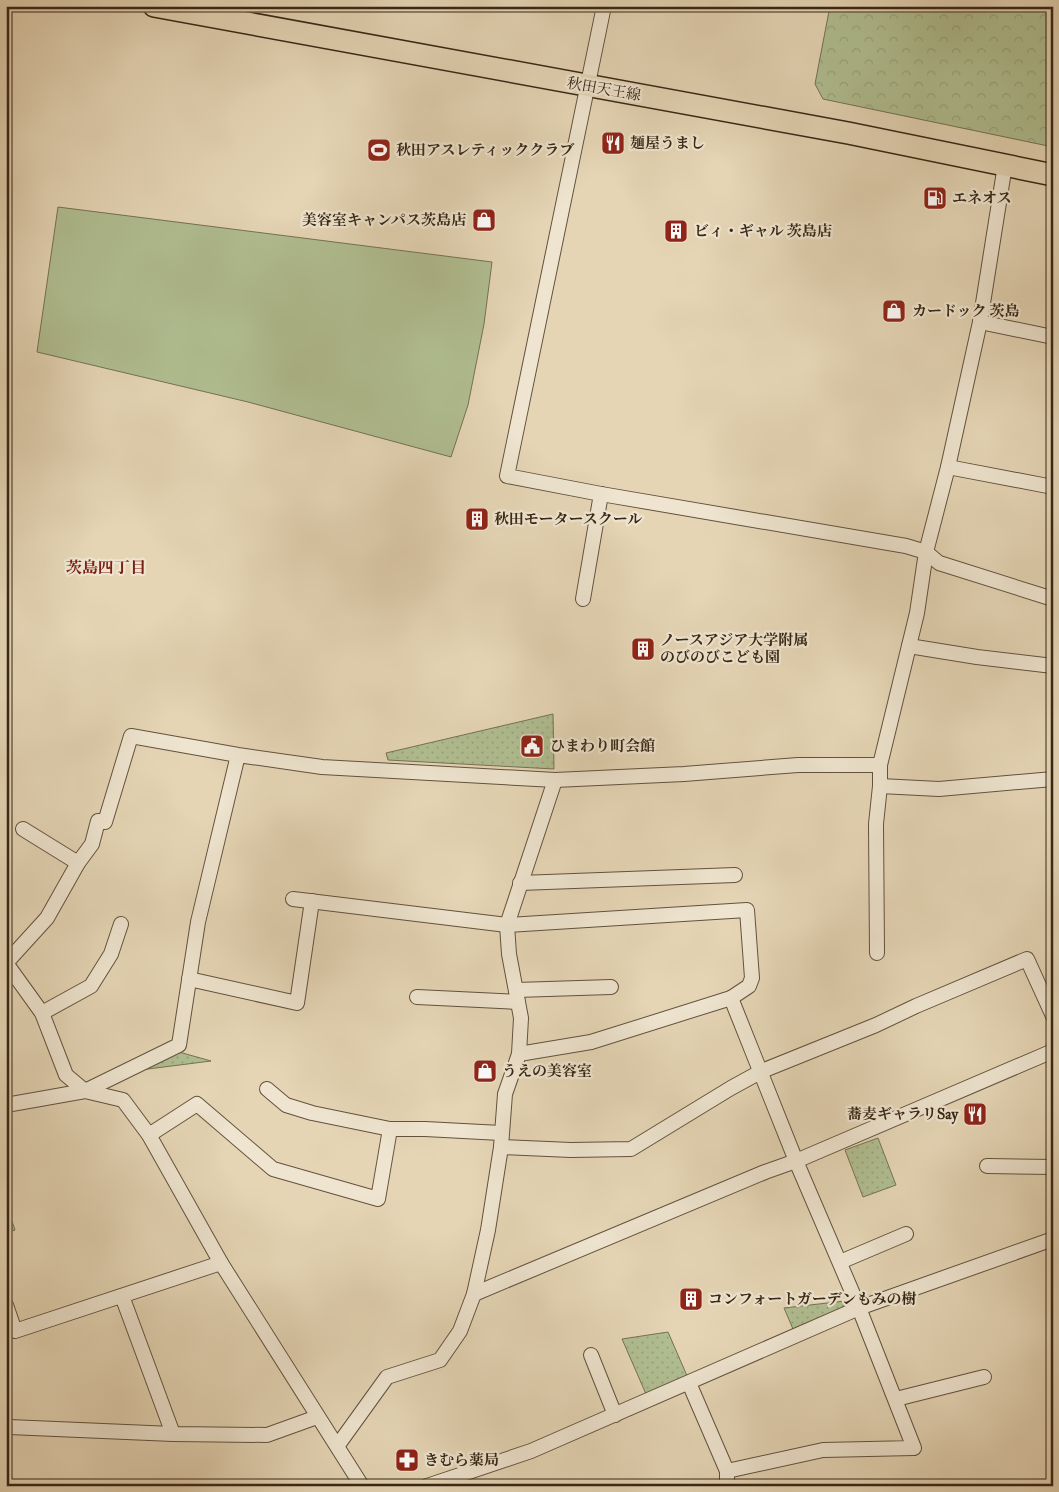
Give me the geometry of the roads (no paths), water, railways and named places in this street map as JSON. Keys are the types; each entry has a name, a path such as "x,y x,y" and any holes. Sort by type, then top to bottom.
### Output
{"main road":[{"name":"秋田天王線","path":"154,6 848,133 1053,175"}],"street":[{"path":"604,6 507,476 906,546 926,552 939,563 1053,599"},
{"path":"876,952 876,824 880,765 917,613 926,552 948,467 980,322 1005,165"},
{"path":"980,322 1053,337"},
{"path":"948,467 1053,487"},
{"path":"583,599 601,494"},
{"path":"909,646 977,657 1053,666"},
{"path":"362,1486 338,1445 318,1417 221,1263 149,1135 123,1100 85,1092 66,1075 42,1013 6,964 47,918 78,862 92,844 98,821 105,822 131,736 238,755 322,767 555,780 684,774 798,765 880,765"},
{"path":"6,1105 85,1092 179,1045 198,922 238,755"},
{"path":"880,786 939,789 1053,779"},
{"path":"338,1445 387,1377 440,1360 460,1331 474,1294 488,1230 501,1140 504,1094 519,1054 521,1018 509,954 507,925 555,780"},
{"path":"23,829 78,862"},
{"path":"520,883 735,875"},
{"path":"294,899 507,925 747,910 752,978 748,986 731,998 592,1042 519,1054"},
{"path":"189,979 297,1003 312,901"},
{"path":"42,1013 91,986 111,954 121,924"},
{"path":"268,1089 286,1105 312,1113 390,1129 425,1128 571,1150 631,1149 731,1088 762,1072 1027,959 1053,1016"},
{"path":"417,997 517,996 611,987"},
{"path":"727,1471 823,1450 914,1448 859,1308 796,1161 731,998"},
{"path":"474,1294 796,1161 1053,1051"},
{"path":"149,1135 197,1104 273,1169 378,1199 390,1129"},
{"path":"987,1166 1053,1166"},
{"path":"840,1262 906,1234"},
{"path":"427,1486 531,1450 859,1308 1053,1239"},
{"path":"6,1305 15,1331 221,1263"},
{"path":"122,1296 174,1434"},
{"path":"591,1355 615,1415"},
{"path":"896,1399 984,1377"},
{"path":"689,1383 727,1471 727,1486"},
{"path":"10,1427 174,1434 267,1435 318,1417"}],"place":[{"name":"麺屋うまし","path":"613,143"},
{"name":"秋田アスレティッククラブ","path":"379,150"},
{"name":"エネオス","path":"935,198"},
{"name":"美容室キャンパス茨島店","path":"484,220"},
{"name":"ビィ・ギャル 茨島店","path":"676,231"},
{"name":"カードック 茨島","path":"894,311"},
{"name":"秋田モータースクール","path":"477,519"},
{"name":"ノースアジア大学附属 のびのびこども園","path":"643,649"},
{"name":"ひまわり町会館","path":"532,746"},
{"name":"うえの美容室","path":"485,1071"},
{"name":"蕎麦ギャラリSay","path":"975,1114"},
{"name":"コンフォートガーデンもみの樹","path":"691,1299"},
{"name":"きむら薬局","path":"407,1460"}],"district":[{"name":"茨島四丁目","path":"106,567"}]}
